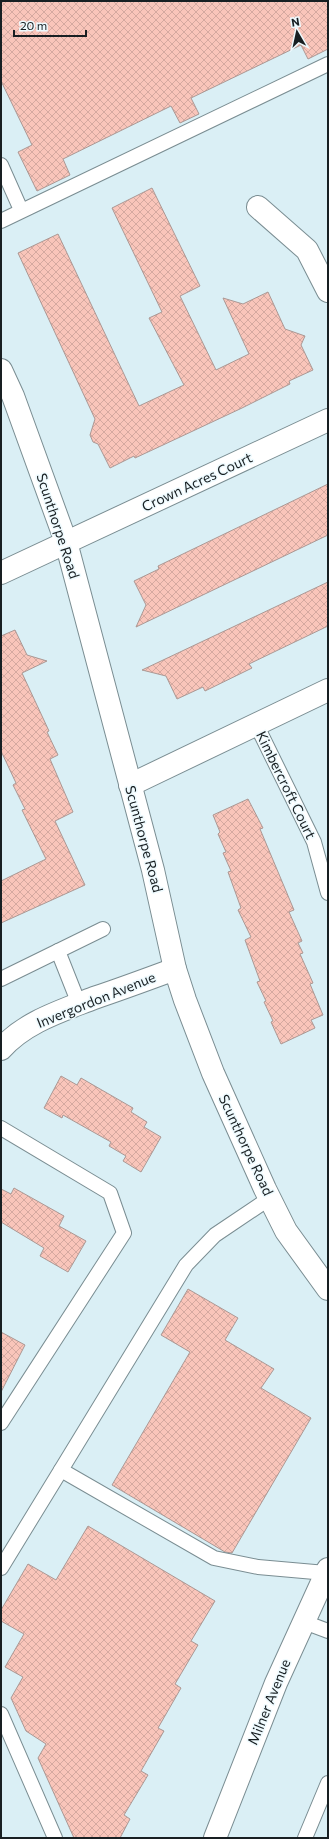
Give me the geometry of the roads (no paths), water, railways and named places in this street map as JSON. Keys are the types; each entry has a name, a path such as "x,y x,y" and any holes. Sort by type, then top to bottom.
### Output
{"street":[{"path":"258,207 307,250 328,290"},
{"name":"Scunthorpe Road","path":"1,370 13,396 66,542 161,901 174,969 213,1072 270,1198 286,1230 328,1289"},
{"name":"Crown Acres Court","path":"1,573 328,420"},
{"name":"Kimbercroft Court","path":"130,784 328,690"},
{"name":"Invergordon Avenue","path":"1,1049 10,1039 38,1021 79,1004 174,969"},
{"name":"Milner Avenue","path":"215,1838 276,1683 327,1571"}],"lane":[{"path":"1,221 21,210 328,64"},
{"path":"1,165 21,210"},
{"name":"Kimbercroft Court","path":"256,724 314,842 328,893"},
{"path":"1,979 103,929"},
{"path":"58,951 79,1004"},
{"path":"1,1128 110,1193 124,1233 1,1422"},
{"path":"1,1568 186,1265 215,1235 270,1198"},
{"path":"61,1470 214,1558 258,1567 327,1571"},
{"path":"304,1622 328,1631"},
{"path":"1,1714 55,1838"},
{"path":"306,1838 328,1783"}]}
